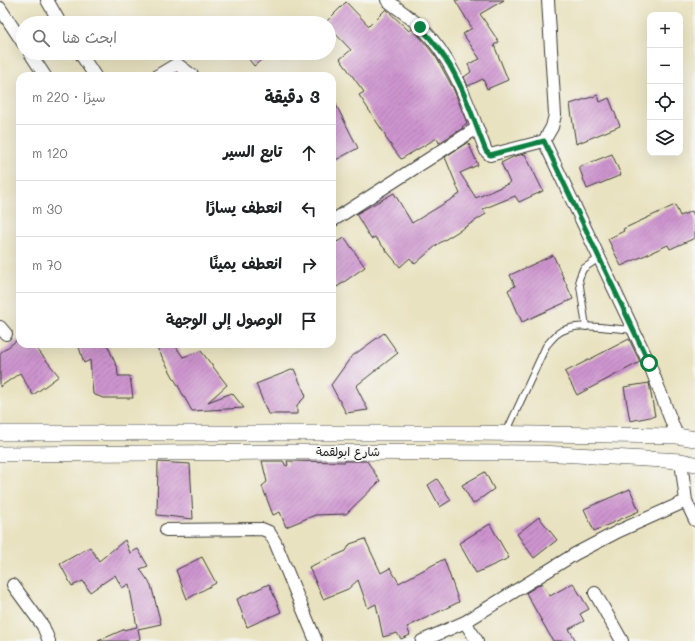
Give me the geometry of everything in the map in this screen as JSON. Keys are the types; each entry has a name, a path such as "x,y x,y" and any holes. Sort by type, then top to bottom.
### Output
{"street":[{"path":"47,0 56,16"},
{"path":"387,0 420,27 431,39 446,60 456,77 486,151 490,155 544,141 552,127 555,115 548,0"},
{"path":"0,8 16,32"},
{"path":"35,60 42,72"},
{"path":"85,60 92,72"},
{"path":"164,72 177,64 188,72"},
{"path":"336,218 477,128"},
{"path":"544,141 598,258 649,363 678,436"},
{"name":"شارع ابولقمة","path":"0,433 506,433 678,436 695,439"},
{"name":"شارع ابولقمة","path":"0,454 298,452 533,453 688,462"},
{"path":"688,462 686,500 695,520"},
{"path":"422,641 465,622 575,554 619,531 686,500"},
{"path":"166,530 262,529 269,532 275,542 316,641"},
{"path":"13,585 42,626 49,641"},
{"path":"595,593 622,641"},
{"path":"465,622 478,641"}],"lane":[{"path":"586,327 579,279 583,269 598,258"},
{"path":"506,433 546,346 554,335 567,329 586,327 633,330"}],"building":[{"path":"455,0 504,0 480,14 499,42 494,45 508,80 487,89 483,79 468,86 464,77 471,72 468,64 480,59 463,34 472,28"},
{"path":"346,2 369,26 386,9 409,31 412,29 416,32 436,57 453,88 467,123 462,127 463,128 439,143 437,138 401,159 385,137 386,136 359,95 364,92 340,59 351,50 336,34 336,16 332,16"},
{"path":"249,60 261,60 254,66"},
{"path":"598,95 600,102 609,98 620,126 576,144 570,104"},
{"path":"336,105 358,148 336,160"},
{"path":"468,142 478,165 460,173 476,198 510,183 501,163 515,156 525,154 543,191 519,202 515,196 483,209 486,214 438,244 415,264 410,258 400,267 375,237 371,239 356,214 394,193 412,223 460,194 445,157"},
{"path":"612,154 621,175 587,189 579,167"},
{"path":"675,205 680,216 692,211 695,219 695,238 670,249 668,245 621,266 608,239 624,231 623,229"},
{"path":"345,238 365,267 337,287 336,285 336,242"},
{"path":"553,255 573,299 522,322 508,290 515,286 510,275"},
{"path":"384,333 398,353 356,386 368,410 346,413 331,385 351,357"},
{"path":"629,339 640,362 577,395 565,372"},
{"path":"16,341 16,348 36,348 59,376 33,395 20,373 0,387 0,353"},
{"path":"79,348 109,348 117,365 118,376 130,376 133,398 103,398 93,394 90,360 84,363"},
{"path":"157,348 177,348 183,357 201,351 227,385 208,402 232,393 244,408 192,411"},
{"path":"294,369 306,396 297,405 297,414 268,414 256,384"},
{"path":"649,383 655,416 630,421 624,387"},
{"path":"262,461 283,461 286,466 288,465 287,461 367,461 380,481 346,514 315,515 286,527 280,512 273,515 262,486 267,482"},
{"path":"158,462 190,464 193,519 157,515"},
{"path":"485,472 494,489 473,504 462,485"},
{"path":"437,479 451,500 440,507 428,485"},
{"path":"630,489 639,511 594,531 584,509"},
{"path":"539,517 557,540 534,558 517,534"},
{"path":"490,524 509,558 476,573 459,543"},
{"path":"365,539 381,573 390,568 399,583 444,559 459,602 407,627 410,635 401,639 397,633 383,637 376,604 368,608 358,580 348,589 323,599 309,567 346,551 350,544"},
{"path":"125,540 130,553 138,549 148,566 140,569 151,585 161,624 138,629 140,639 133,641 98,641 123,630 137,627 129,584 122,588 115,575 90,592 83,581 72,586 60,564 90,547 99,561"},
{"path":"202,557 216,583 187,599 176,570"},
{"path":"542,583 550,596 573,583 589,609 580,614 584,621 569,629 576,641 553,641 526,593"},
{"path":"269,584 281,612 247,627 237,599"}],"route":[{"path":"420,27 431,39 456,77 486,151 490,155 495,155 544,141 598,258 649,363"}]}
